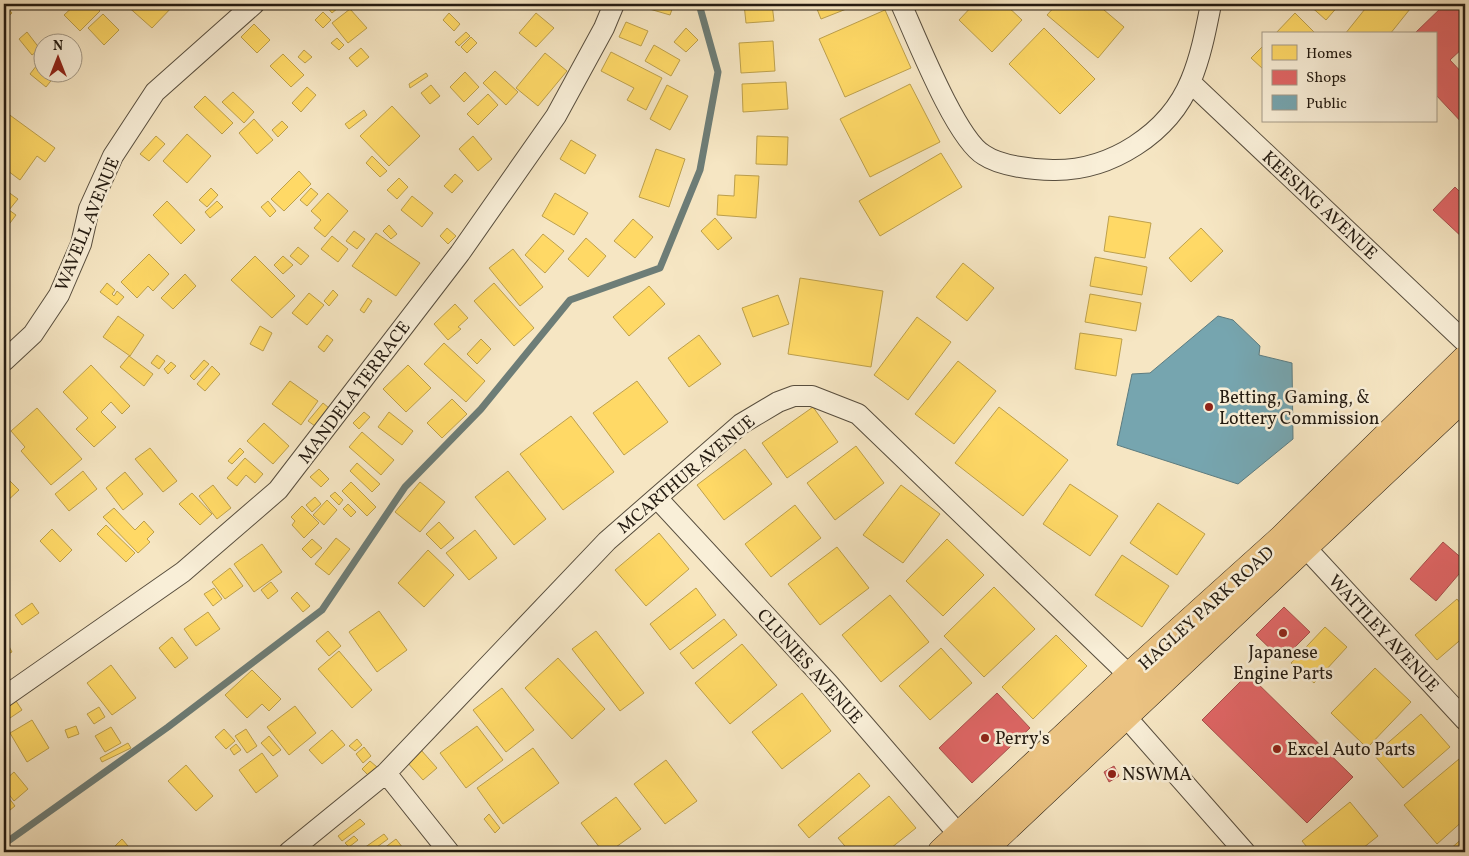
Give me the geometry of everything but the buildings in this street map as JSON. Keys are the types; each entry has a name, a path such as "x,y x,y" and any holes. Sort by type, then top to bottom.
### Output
{"main road":[{"name":"HAGLEY PARK ROAD","path":"961,847 1130,676 1281,540 1465,360"},
{"name":"HAGLEY PARK ROAD","path":"961,847 1126,717 1465,395"}],"street":[{"name":"WAVELL AVENUE","path":"4,361 33,334 59,295 81,244 89,209 113,156 155,92 254,4"},
{"name":"MANDELA TERRACE","path":"4,697 184,572 278,490 460,253 556,116 604,28 614,4"},
{"path":"901,4 958,125 983,155 1029,170 1072,170 1112,159 1148,137 1172,112 1190,82 1212,4"},
{"name":"KEESING AVENUE","path":"1190,82 1465,342"},
{"name":"MCARTHUR AVENUE","path":"289,852 386,773 607,541 741,424 778,402 794,396 812,396 858,414 1130,676"},
{"name":"CLUNIES AVENUE","path":"657,498 828,683 961,847"},
{"name":"WATTLEY AVENUE","path":"1304,546 1465,720"},
{"path":"1126,717 1246,852"},
{"path":"386,773 449,852"}],"waterway":[{"path":"4,844 168,727 322,610 405,487 481,409 570,300 660,268 700,170 718,72 699,4"}],"place":[{"name":"Betting, Gaming, & Lottery Commission","path":"1209,407"},
{"name":"Japanese Engine Parts","path":"1283,633"},
{"name":"Perry's","path":"985,738"},
{"name":"Excel Auto Parts","path":"1277,749"},
{"name":"NSWMA","path":"1112,774"}]}
